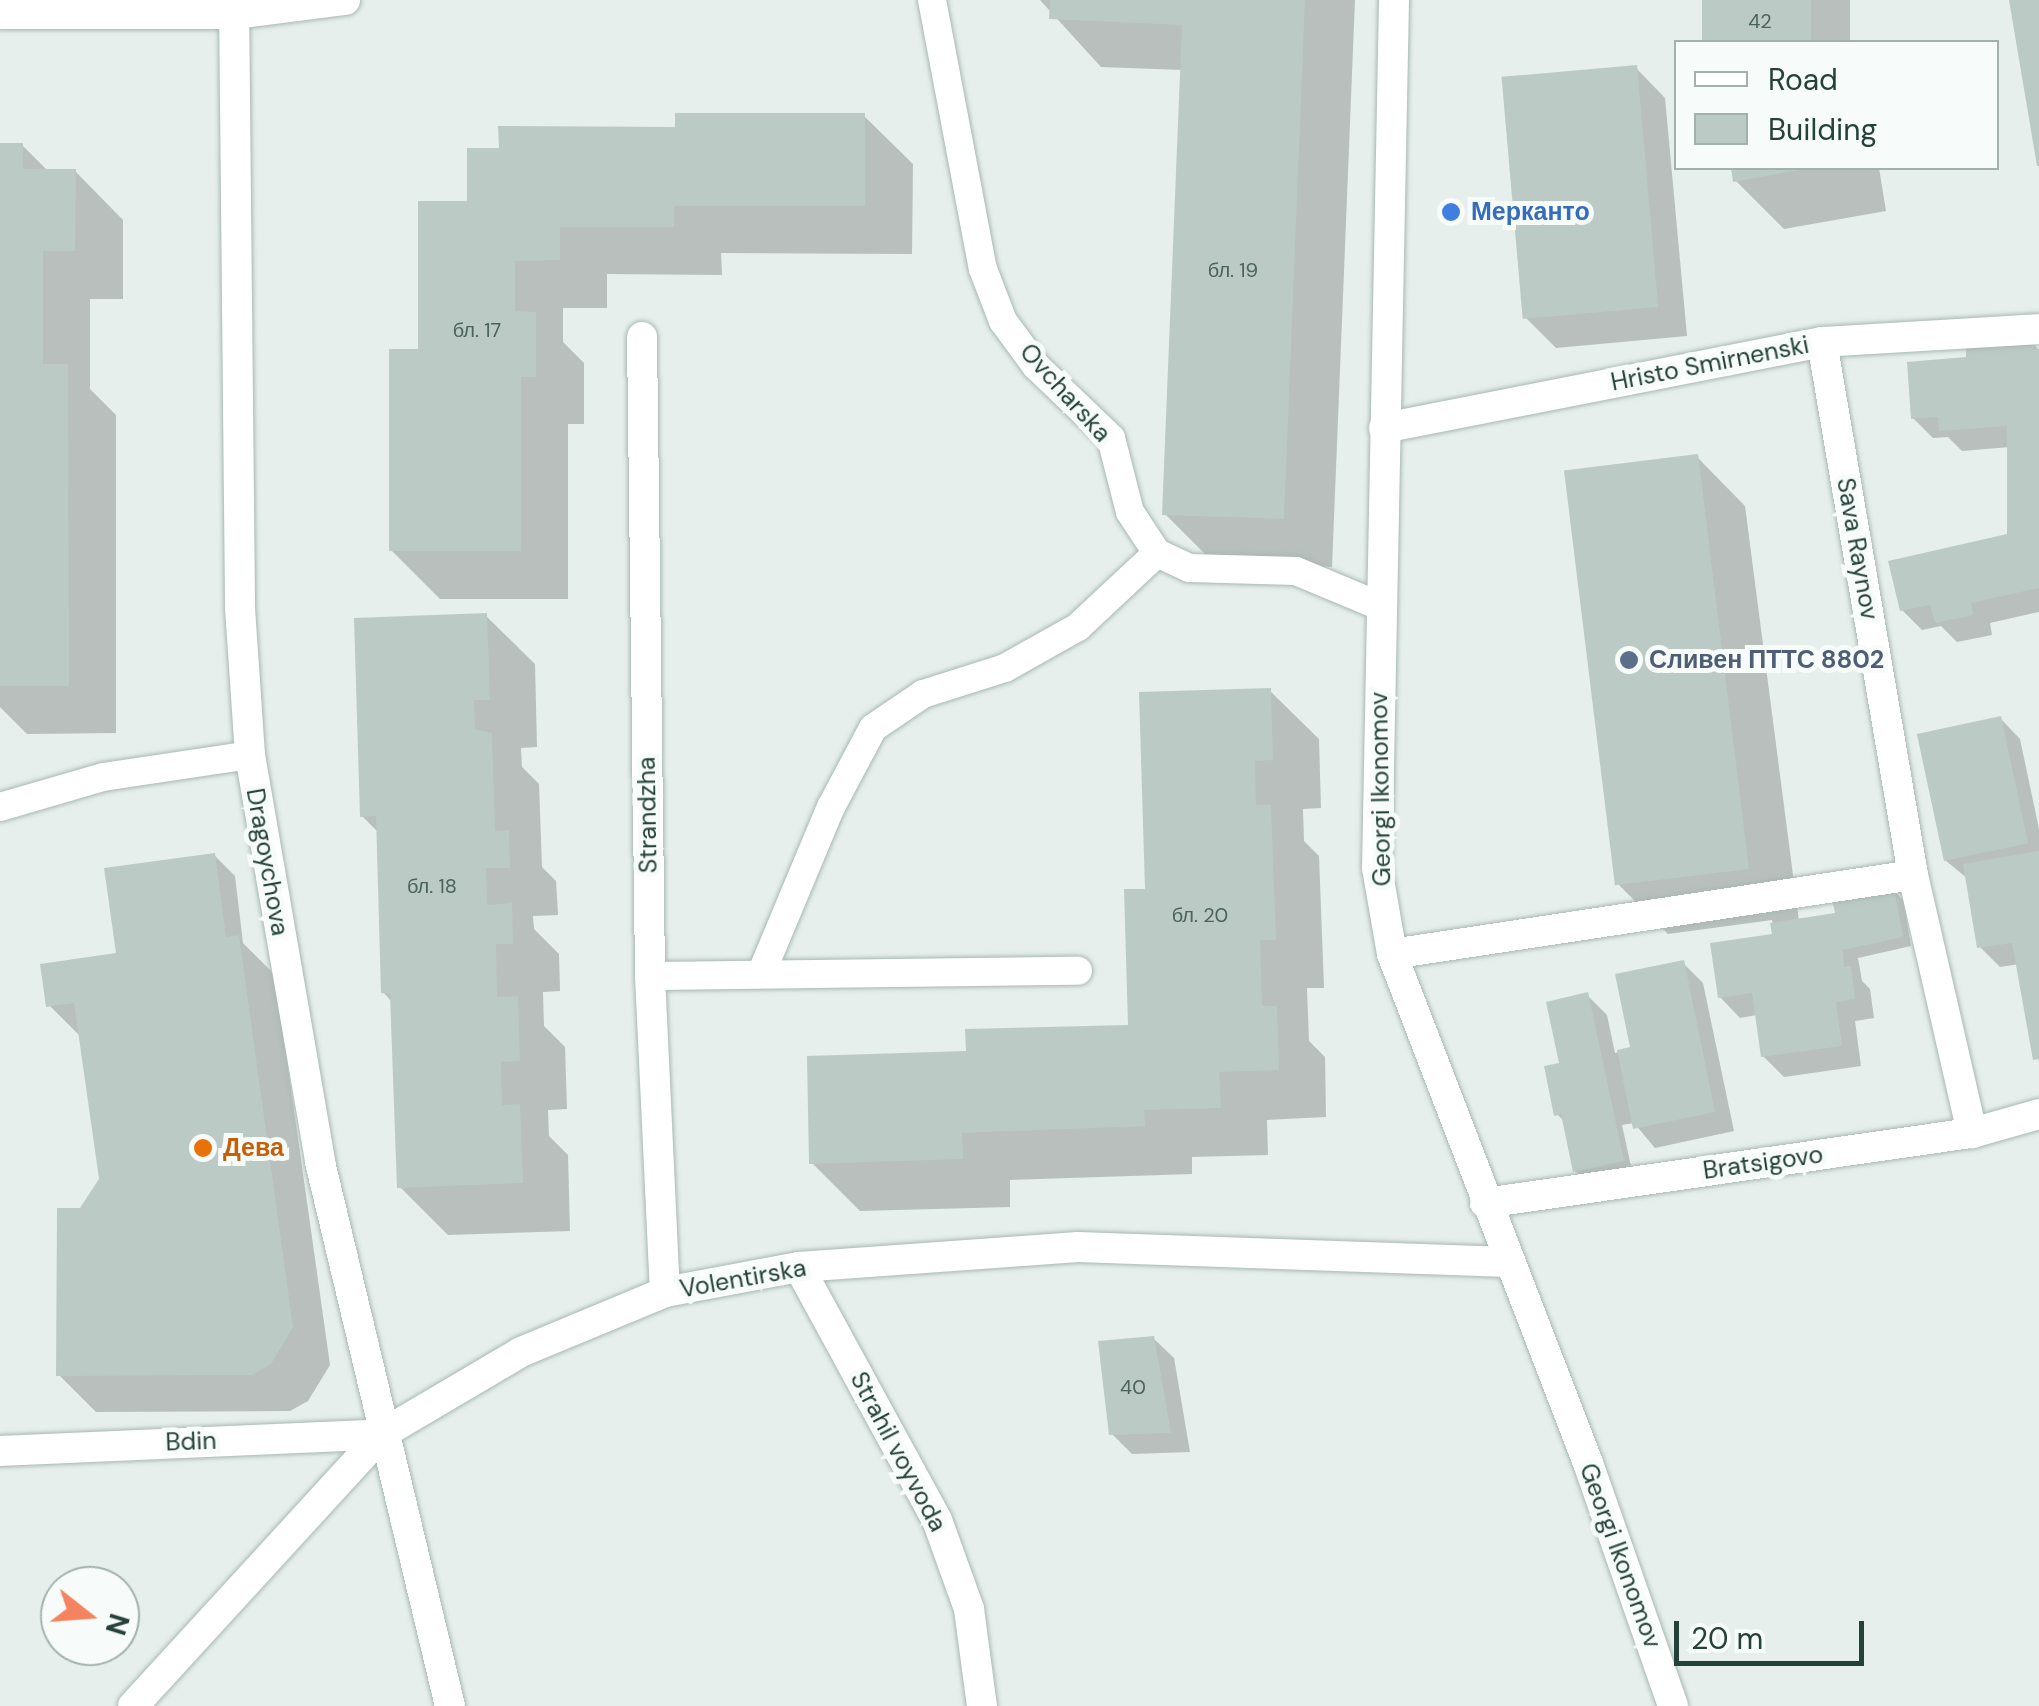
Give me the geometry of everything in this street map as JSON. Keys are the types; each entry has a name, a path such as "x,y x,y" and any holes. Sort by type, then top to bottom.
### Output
{"street":[{"path":"0,14 345,0"},
{"name":"Georgi Ikonomov","path":"1394,0 1377,868 1392,954 1588,1463 1674,1706"},
{"name":"Dragoychova","path":"234,7 240,608 250,755 320,1162 450,1706"},
{"name":"Hristo Smirnenski","path":"1384,428 1822,342 2039,329"},
{"name":"Strandzha","path":"642,337 650,976 665,1292"},
{"name":"Sava Raynov","path":"1822,342 1913,875 1972,1134"},
{"path":"1392,954 1913,875"},
{"name":"Bratsigovo","path":"1486,1203 1972,1134 2039,1114"},
{"name":"Volentirska","path":"132,1706 382,1434 521,1352 665,1292 799,1267 1078,1248 1508,1262"},
{"name":"Strahil voyvoda","path":"799,1267 937,1520 968,1609 982,1706"},
{"name":"Bdin","path":"0,1451 382,1434"}],"lane":[{"name":"Ovcharska","path":"932,0 983,269 1002,321 1036,366 1111,438 1130,512 1157,554"},
{"path":"761,974 831,807 873,728 923,694 1006,668 1078,628 1157,554 1189,568 1296,571 1382,606"},
{"path":"0,807 103,778 250,755"},
{"path":"650,976 1078,971"}],"building":[{"path":"1050,0 1305,0 1284,519 1162,515 1182,25 1049,19"},
{"path":"1702,0 1811,0 1811,40 1702,40"},
{"path":"2009,0 2039,0 2039,166 2037,166"},
{"path":"1637,65 1658,307 1523,319 1502,77"},
{"path":"675,113 865,113 865,206 674,206 674,227 560,227 560,260 515,261 515,311 536,312 536,377 521,377 521,551 389,551 389,349 418,349 418,201 467,201 467,148 499,148 498,126 675,127"},
{"path":"0,143 23,143 23,169 76,169 75,251 43,251 43,364 68,364 69,686 0,686"},
{"path":"1731,170 1799,170 1733,182"},
{"path":"2033,341 2034,350 2039,349 2039,588 1971,603 1973,615 1935,623 1930,605 1900,611 1888,561 2007,534 2007,426 1939,431 1938,417 1911,419 1907,362 1966,357 1966,346"},
{"path":"1698,454 1749,869 1615,885 1564,470"},
{"path":"487,613 490,700 474,700 475,729 492,733 495,831 509,830 510,868 486,868 487,905 512,903 513,944 496,944 497,997 518,996 520,1061 501,1062 502,1105 520,1104 523,1183 397,1188 390,994 381,993 376,816 360,817 354,618"},
{"path":"1271,688 1273,760 1255,761 1256,805 1271,805 1276,940 1260,940 1262,1006 1277,1006 1279,1070 1219,1072 1221,1108 1144,1110 1145,1126 962,1133 963,1159 809,1164 807,1056 966,1051 965,1029 1128,1025 1124,889 1145,889 1139,692"},
{"path":"2001,716 2028,843 1944,861 1917,734"},
{"path":"2039,851 2039,1059 2033,1060 2012,943 1977,948 1963,864"},
{"path":"215,853 226,937 239,935 293,1327 271,1364 252,1375 56,1376 57,1208 80,1208 99,1179 74,1003 46,1007 40,964 116,953 104,868"},
{"path":"1894,888 1903,937 1843,950 1844,967 1851,966 1855,999 1836,1002 1842,1046 1761,1057 1752,993 1718,998 1710,943 1772,934 1770,923 1835,913 1832,900"},
{"path":"1684,960 1715,1112 1633,1129 1617,1050 1630,1047 1615,974"},
{"path":"1588,992 1624,1161 1573,1172 1561,1114 1554,1116 1544,1066 1559,1063 1546,1002"},
{"path":"1154,1336 1171,1433 1109,1435 1098,1341"}],"place":[{"name":"Мерканто","path":"1451,212"},
{"name":"Сливен ПТТС 8802","path":"1629,660"},
{"name":"Дева","path":"203,1148"}]}
